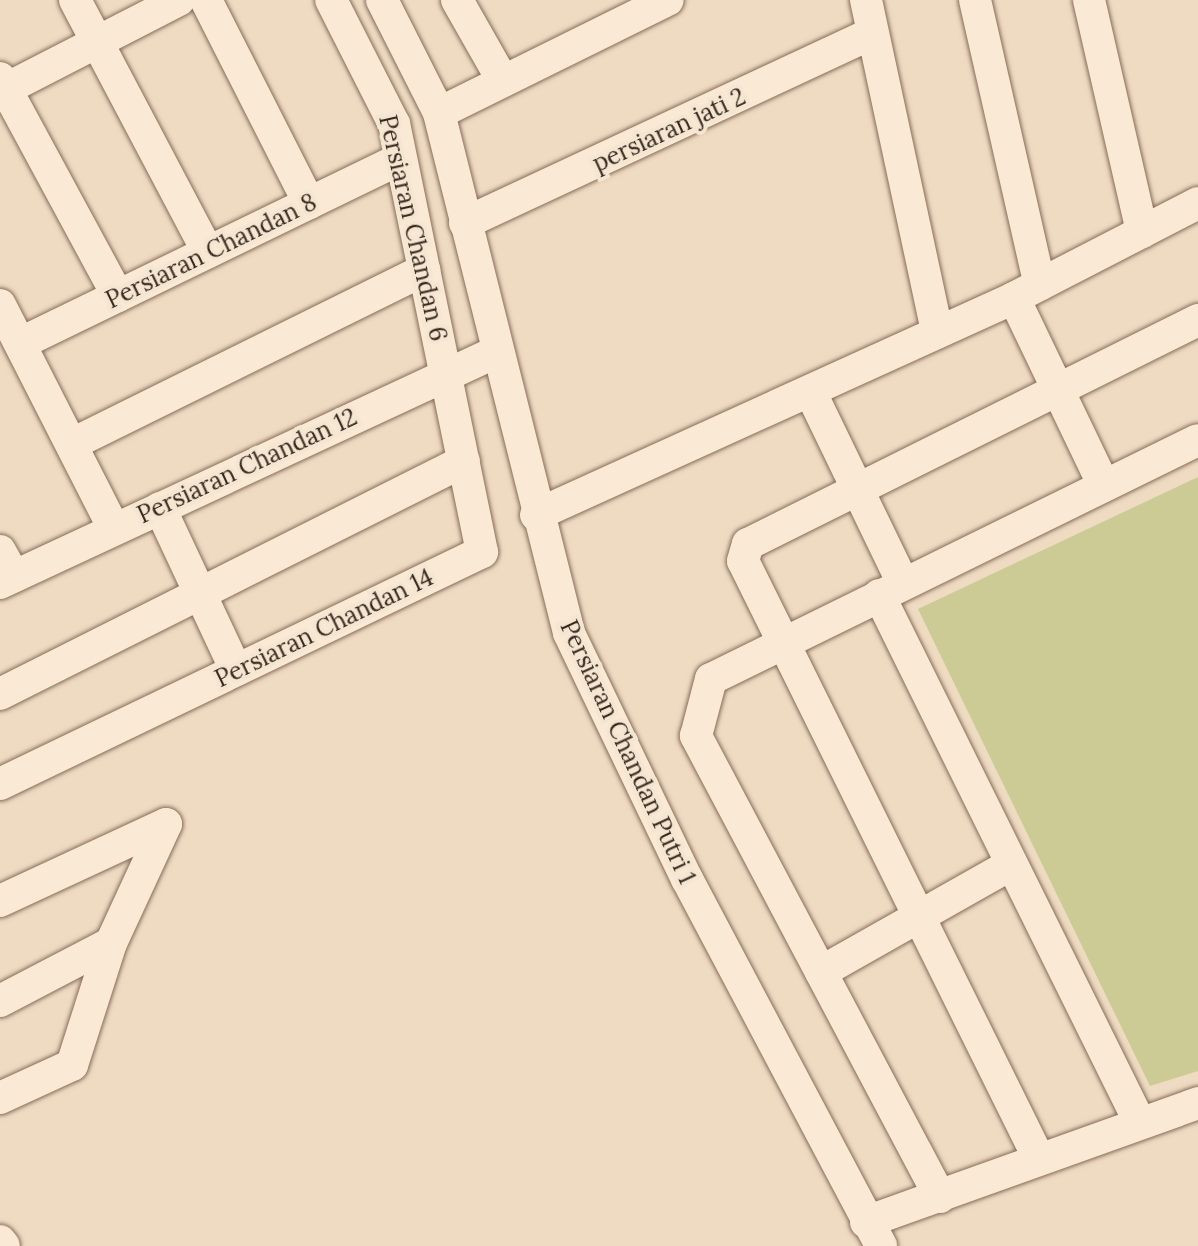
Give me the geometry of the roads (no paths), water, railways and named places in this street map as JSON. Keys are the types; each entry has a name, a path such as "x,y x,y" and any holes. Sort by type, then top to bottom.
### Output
{"street":[{"path":"75,0 208,252"},
{"path":"118,296 2,86 179,0"},
{"path":"206,0 309,203"},
{"name":"Persiaran Chandan 6","path":"331,0 394,124 446,372"},
{"name":"Persiaran Chandan Putri 1","path":"382,0 439,113 536,515 569,633 687,879 874,1234"},
{"path":"457,0 503,81"},
{"path":"439,113 668,0"},
{"path":"866,0 937,332"},
{"path":"975,0 1027,292 1060,388 1104,486"},
{"path":"1089,0 1142,232"},
{"name":"persiaran jati 2","path":"465,223 871,34"},
{"name":"Persiaran Chandan 8","path":"21,343 400,159"},
{"path":"536,515 811,393 1027,292 1198,203"},
{"path":"72,444 424,270"},
{"path":"0,305 114,529"},
{"path":"1039,1159 743,561 748,544 1198,320"},
{"name":"Persiaran Chandan 12","path":"5,570 114,529 446,372 496,352"},
{"name":"Persiaran Chandan 14","path":"0,784 482,552 446,372"},
{"path":"811,393 857,488 891,589 1012,864 1139,1121"},
{"path":"940,1197 696,736 711,679 1198,440"},
{"path":"0,694 198,589 464,461"},
{"path":"160,508 236,670"},
{"path":"0,901 166,824 111,943 72,1065 0,1098"},
{"path":"821,972 1012,864"},
{"path":"0,1001 111,943"},
{"path":"874,1234 940,1197 1139,1121 1198,1103"},
{"path":"0,1241 4,1246"}]}
